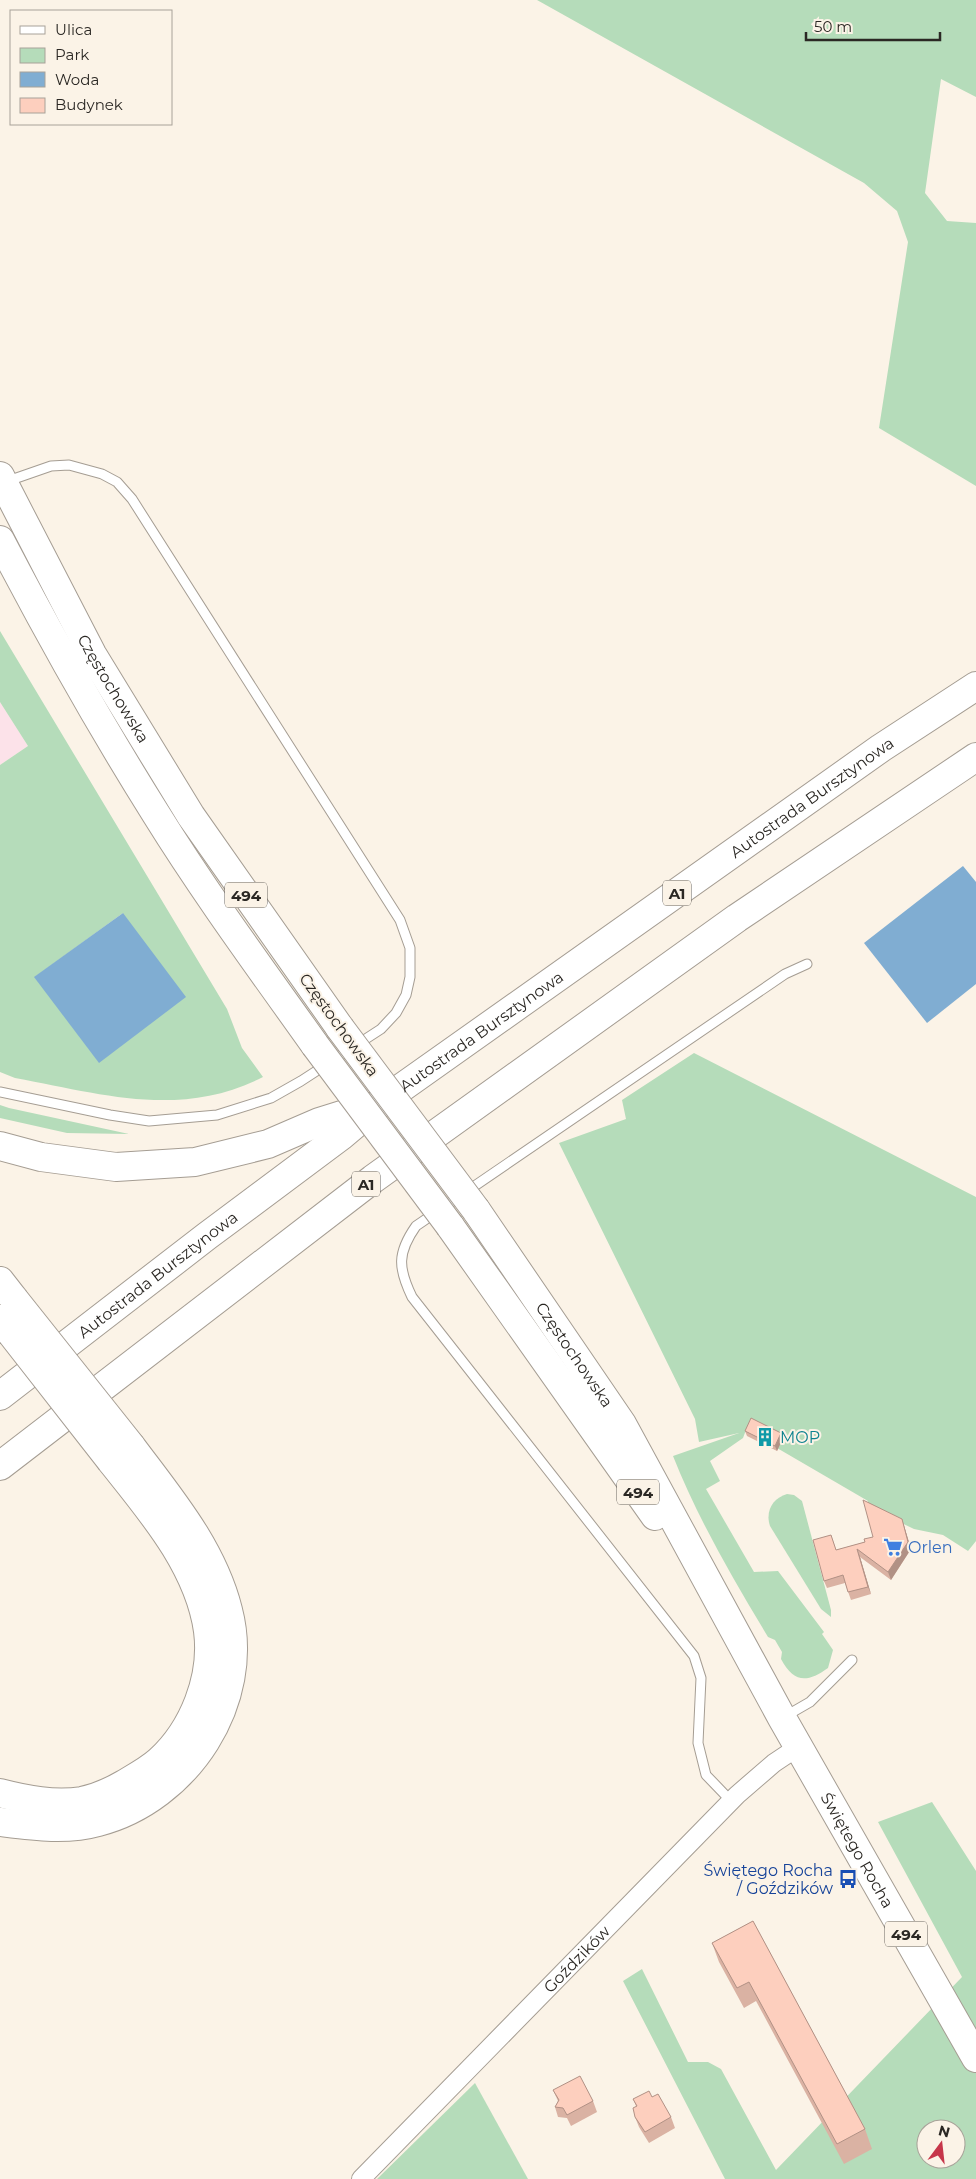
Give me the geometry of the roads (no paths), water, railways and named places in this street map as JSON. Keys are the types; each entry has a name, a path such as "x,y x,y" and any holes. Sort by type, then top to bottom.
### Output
{"main road":[{"name":"Częstochowska","path":"1,481 92,654 191,816 340,1028 476,1210 622,1424 798,1746"},
{"name":"Częstochowska","path":"0,540 86,699 156,815 200,881 315,1045 450,1226 725,1615"},
{"name":"Autostrada Bursztynowa","path":"0,1396 341,1136 380,1103 881,748 976,686"},
{"name":"A1","path":"2,1465 373,1178 737,918 976,757"},
{"path":"0,1146 41,1157 116,1168 195,1162 268,1144 319,1122 380,1103"},
{"path":"0,1822 47,1828 97,1823 146,1802 168,1786 188,1766 208,1740 222,1711 232,1674 234,1638 219,1580 209,1557 193,1530 121,1454 5,1300"},
{"path":"0,1793 51,1803 84,1800 114,1790 159,1761 181,1736 197,1705 205,1681 210,1655 208,1630 202,1606 194,1584 172,1544 141,1499 121,1454"},
{"name":"Świętego Rocha","path":"798,1746 976,2058"}],"street":[{"name":"Goździków","path":"361,2179 732,1801 774,1764 798,1746"}],"lane":[{"path":"0,1092 100,1114 149,1121 217,1115 271,1098 301,1081 381,1029 396,1013 406,995 410,977 410,948 400,920 132,499 117,482 102,474 69,465 51,466 1,481"},
{"path":"732,1801 706,1775 698,1743 700,1678 694,1656 412,1296 403,1274 402,1253 411,1233 424,1220 785,974 807,964"},
{"path":"782,1718 810,1702 852,1660"}],"water":[{"path":"963,866 976,882 976,984 927,1023 864,943"},
{"path":"123,913 186,997 99,1063 34,977"}],"place":[{"name":"MOP","path":"765,1437"},
{"name":"Orlen","path":"893,1547"},
{"name":"Świętego Rocha / Goździków","path":"848,1879"}]}
